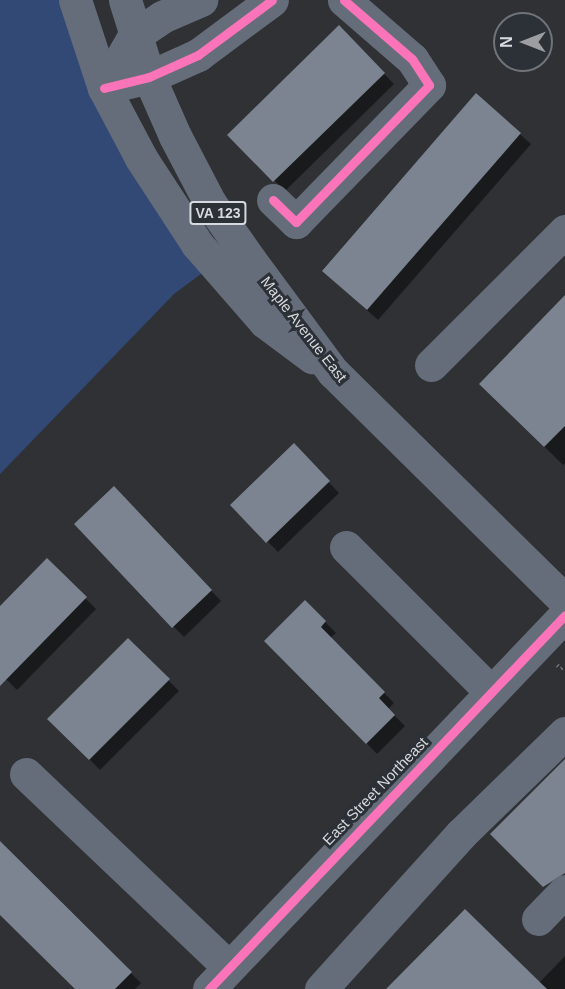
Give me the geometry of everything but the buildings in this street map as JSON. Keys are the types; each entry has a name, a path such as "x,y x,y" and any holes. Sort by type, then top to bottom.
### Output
{"main road":[{"name":"VA 123","path":"75,0 104,88 141,158 197,244 232,289 265,322 333,372"},
{"name":"Maple Avenue East","path":"125,0 134,36 149,77 210,203 333,372 565,601"},
{"path":"104,88 134,36 162,17 201,0"},
{"path":"104,88 149,77 225,38 272,0"},
{"path":"273,200 296,222 429,85 412,59 344,0"},
{"path":"431,365 565,231"},
{"path":"346,547 492,692"},
{"name":"East Street Northeast","path":"219,978 565,615"},
{"path":"321,989 461,834 565,733"},
{"path":"26,774 219,978"},
{"path":"538,919 565,891"}],"shaded area":[{"path":"0,0 79,0 104,88 213,265 174,294 0,474"}],"cycle path":[{"path":"104,88 149,77 198,55 272,0"},
{"path":"273,200 296,222 429,85 412,59 344,0"},
{"path":"209,989 565,615"}]}
